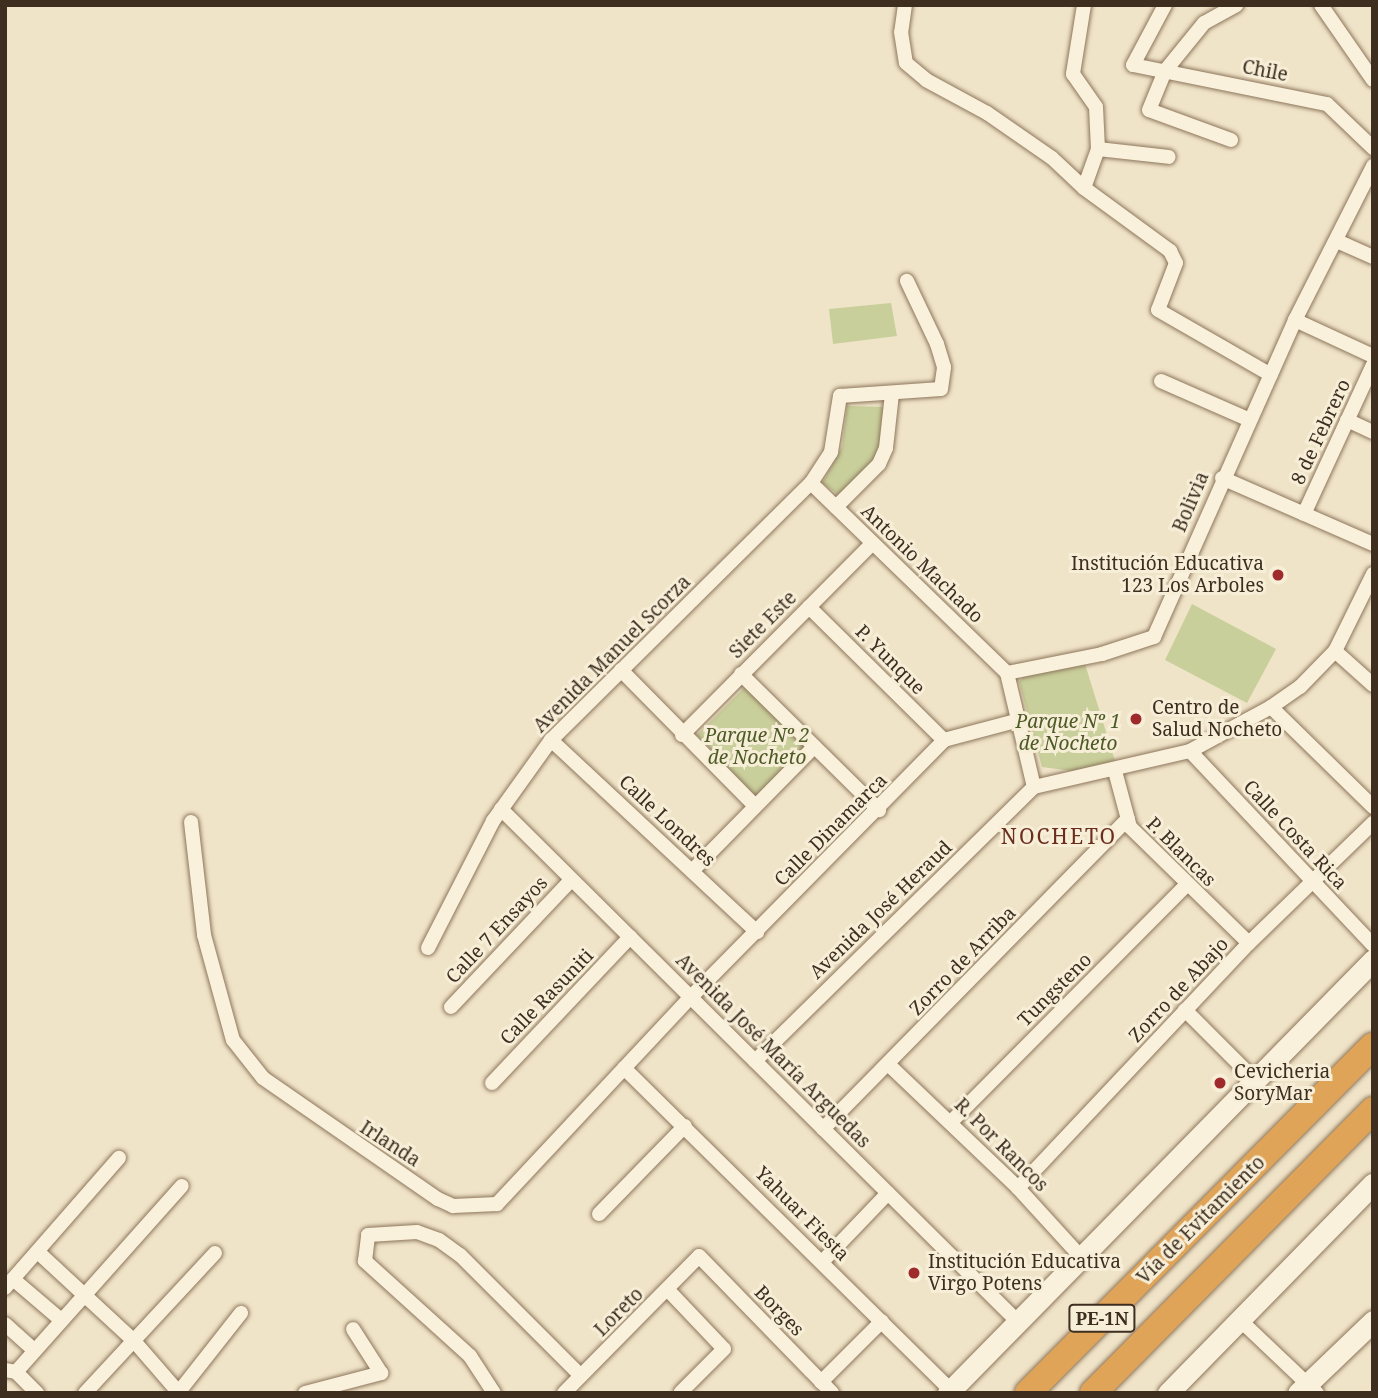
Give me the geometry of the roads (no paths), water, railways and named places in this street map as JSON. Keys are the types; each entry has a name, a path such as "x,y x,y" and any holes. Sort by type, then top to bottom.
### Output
{"highway":[{"name":"Vía de Evitamiento","path":"1028,1393 1373,1046"},
{"name":"PE-1N","path":"1093,1393 1373,1110"}],"street":[{"path":"905,5 901,32 906,63 926,80 987,113 1052,158 1084,188 1175,257 1176,263 1157,304 1161,314 1271,375"},
{"path":"1084,5 1073,74 1096,107 1098,149 1084,188"},
{"name":"Chile","path":"1166,5 1133,65 1326,104 1373,148"},
{"path":"1231,140 1149,112 1165,71 1204,23 1236,5"},
{"path":"1321,5 1373,80"},
{"path":"1098,149 1169,157"},
{"name":"Bolivia","path":"1006,673 1102,654 1154,637 1222,478 1295,320 1373,166"},
{"path":"1337,241 1373,257"},
{"path":"836,507 879,464 886,448 892,394 935,392 945,384 937,344 907,281"},
{"path":"1295,320 1373,356"},
{"name":"8 de Febrero","path":"1304,514 1373,365"},
{"path":"1161,381 1250,420"},
{"name":"Avenida Manuel Scorza","path":"428,948 501,809 551,740 811,483 831,452 840,396 892,394"},
{"path":"1347,420 1373,432"},
{"path":"1222,478 1373,544"},
{"name":"Antonio Machado","path":"811,483 1006,673"},
{"name":"Siete Este","path":"681,735 872,544"},
{"path":"1006,673 1034,787 1115,771 1190,751 1270,707 1300,687 1335,651 1373,574"},
{"name":"P. Yunque","path":"810,607 944,740"},
{"path":"1335,651 1373,685"},
{"path":"621,670 681,735 755,806"},
{"path":"741,674 878,810"},
{"path":"1270,707 1373,807"},
{"path":"944,740 1016,721"},
{"name":"Calle Londres","path":"551,740 757,932"},
{"name":"Calle Dinamarca","path":"691,997 944,740"},
{"path":"692,870 814,747"},
{"name":"Calle Costa Rica","path":"1190,751 1373,945"},
{"name":"P. Blancas","path":"1115,771 1130,827 1186,885 1249,943"},
{"name":"Avenida José Heraud","path":"755,1061 1034,787"},
{"name":"Avenida José María Arguedas","path":"501,809 1017,1321"},
{"name":"Zorro de Arriba","path":"823,1129 889,1065 1128,819"},
{"name":"Irlanda","path":"191,822 204,935 233,1040 263,1078 438,1199 453,1206 497,1204 691,997"},
{"name":"Zorro de Abajo","path":"1018,1188 1249,943 1373,823"},
{"name":"Calle 7 Ensayos","path":"451,1007 571,880"},
{"name":"Tungsteno","path":"951,1122 1186,885"},
{"name":"Calle Rasuniti","path":"492,1083 631,937"},
{"path":"949,1391 1373,960"},
{"path":"1185,1010 1255,1080"},
{"name":"R. Por Rancos","path":"889,1065 1018,1188 1081,1257"},
{"name":"Yahuar Fiesta","path":"624,1068 823,1261 949,1391"},
{"path":"599,1214 685,1126"},
{"path":"61,1320 9,1283 39,1253 119,1158"},
{"path":"1168,1393 1373,1184"},
{"path":"37,1393 11,1371 35,1351 182,1186"},
{"path":"823,1261 888,1193"},
{"path":"494,1393 483,1371 436,1324 365,1261 368,1236 417,1232 439,1240 460,1255 581,1376"},
{"path":"39,1253 134,1341 179,1393 241,1313"},
{"path":"85,1393 215,1253"},
{"name":"Loreto","path":"564,1393 699,1256"},
{"name":"Borges","path":"699,1256 832,1393"},
{"path":"668,1290 724,1349 681,1392"},
{"path":"1240,1320 1307,1390 1373,1321"},
{"path":"821,1382 882,1321"},
{"path":"5,1324 35,1351"},
{"path":"305,1393 381,1373 352,1329"}],"place":[{"name":"Institución Educativa 123 Los Arboles","path":"1278,575"},
{"name":"Centro de Salud Nocheto","path":"1136,719"},
{"name":"Cevicheria SoryMar","path":"1220,1083"},
{"name":"Institución Educativa Virgo Potens","path":"914,1273"}],"district":[{"name":"NOCHETO","path":"1059,836"}],"park label":[{"name":"Parque Nº 1 de Nocheto","path":"1068,733"},
{"name":"Parque Nº 2 de Nocheto","path":"757,747"}]}
